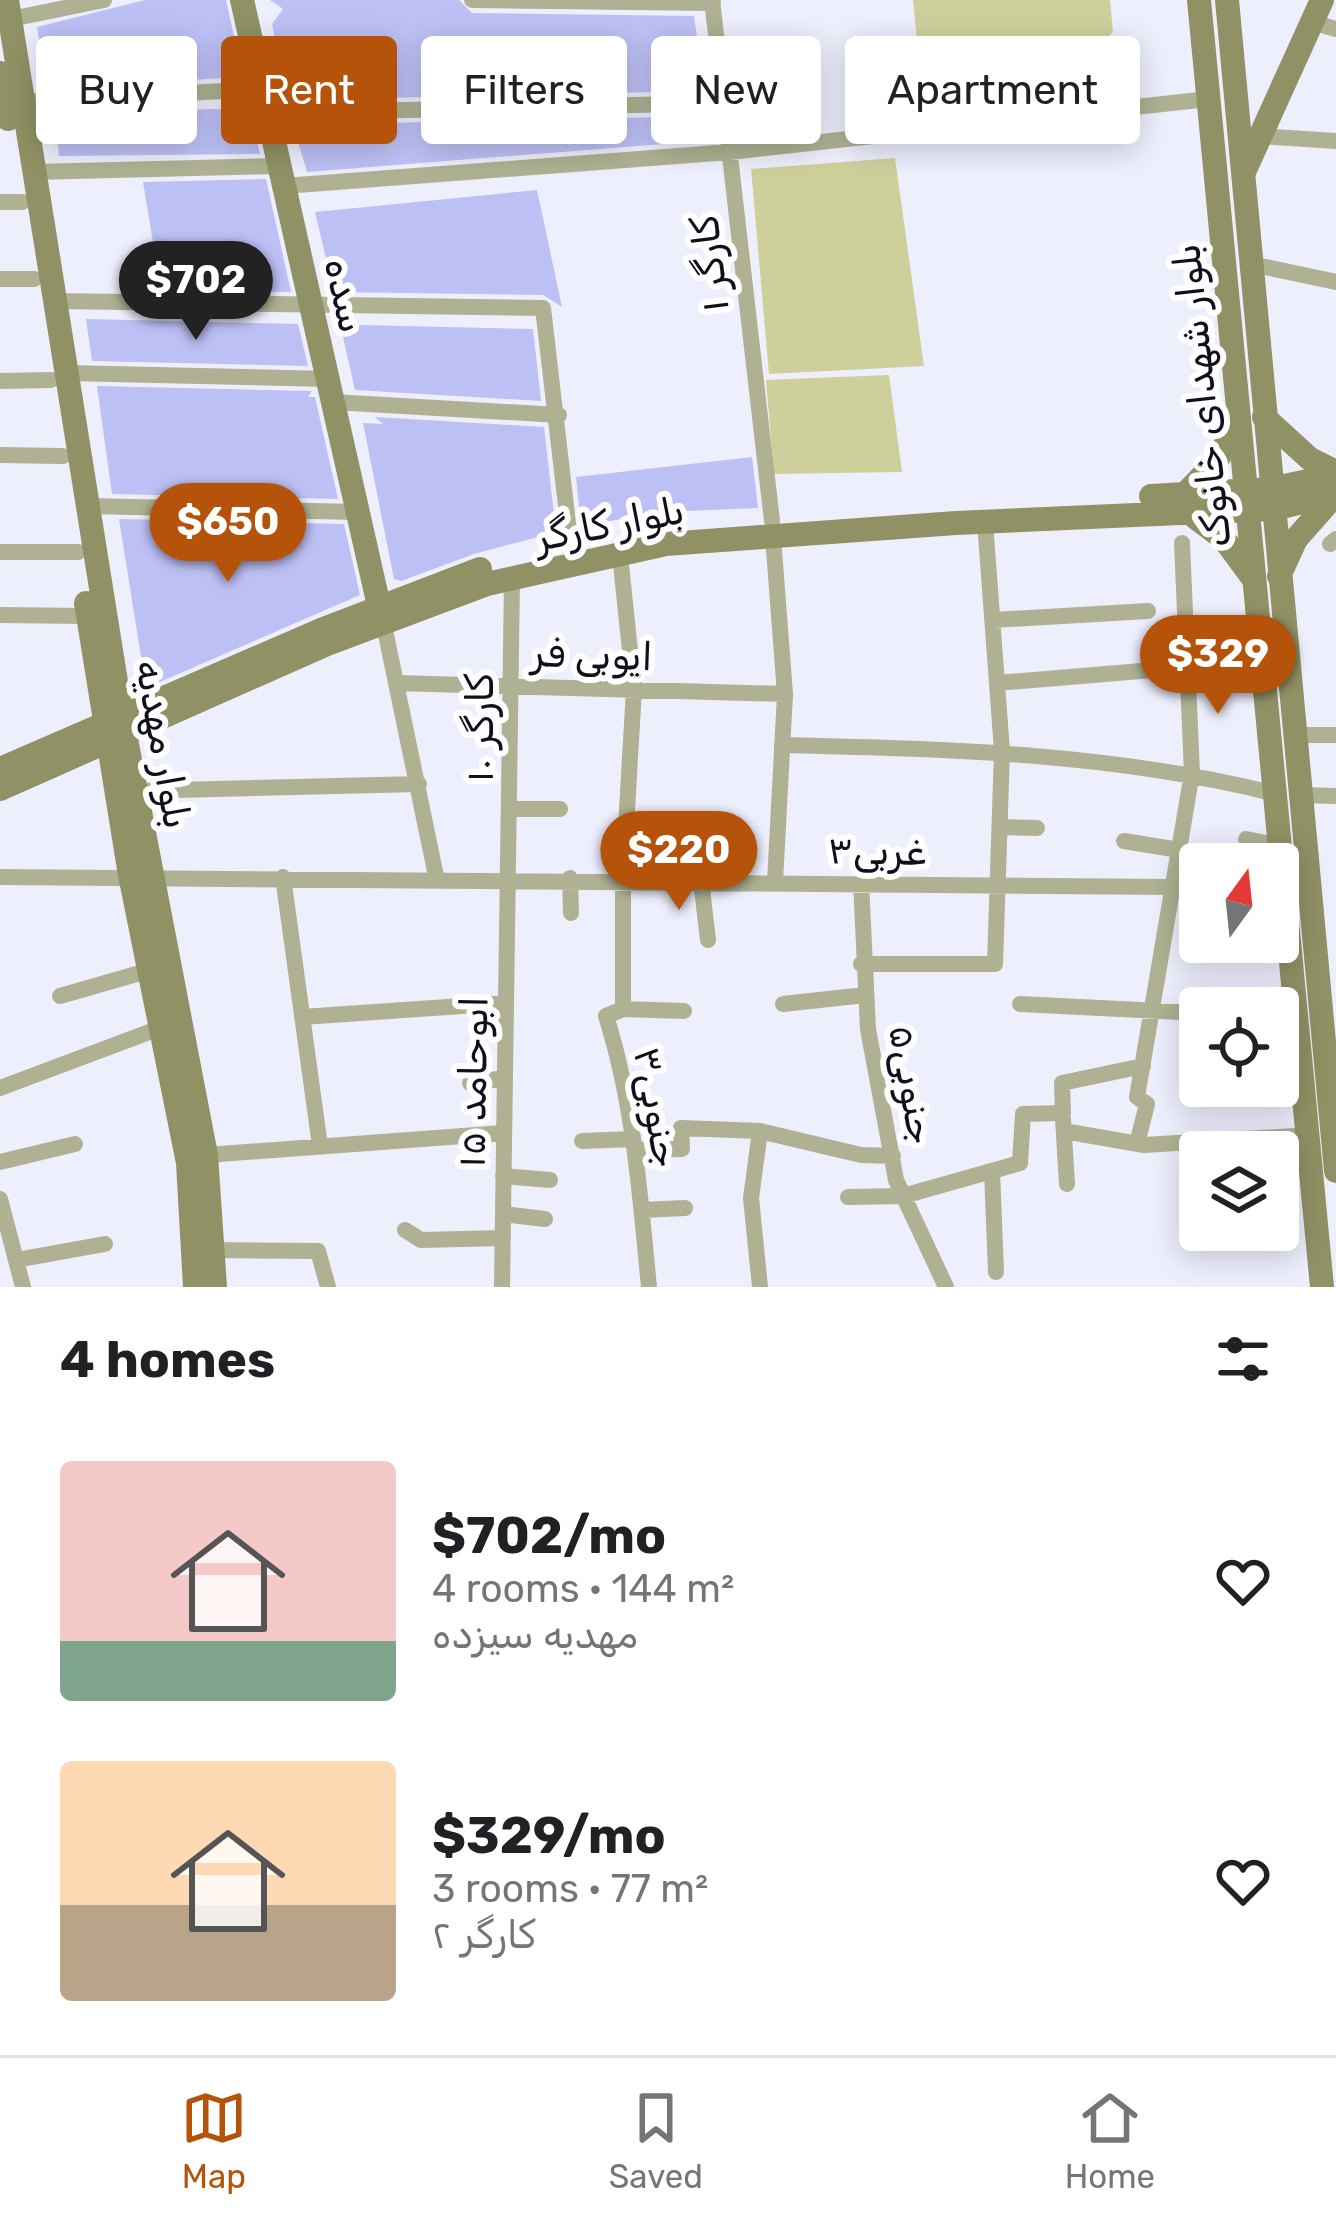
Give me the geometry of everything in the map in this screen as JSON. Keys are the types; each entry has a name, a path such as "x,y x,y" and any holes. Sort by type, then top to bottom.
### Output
{"main road":[{"name":"سده","path":"242,0 250,36"},
{"name":"بلوار شهدای خانوک","path":"1199,0 1251,416 1271,499 1267,580 1288,794 1324,918 1336,1171"},
{"name":"بلوار شهدای خانوک","path":"1227,0 1251,264 1251,416 1245,501 1267,580 1293,735 1282,843"},
{"name":"بلوار مهدیه","path":"9,9 6,90 11,202 88,506 92,585 113,727 140,874 206,1155 215,1287"},
{"path":"1243,174 1324,17"},
{"name":"بلوار مهدیه","path":"6,90 33,172 54,301 63,455 79,552 92,585 88,616 113,727 136,791 148,971 188,1163 194,1287"},
{"name":"سده","path":"275,144 381,615"},
{"path":"1336,473 1251,416 1186,502 1267,580 1336,494"},
{"path":"1271,499 1336,473"},
{"path":"1271,499 1336,494"},
{"name":"بلوار کارگر","path":"381,615 620,554 772,529 1271,499"},
{"name":"بلوار کارگر","path":"6,776 482,568 663,529 986,522 1186,502"},
{"name":"بلوار شهدای خانوک","path":"1299,1079 1310,1136 1322,1287"}],"street":[{"path":"9,9 104,0"},
{"path":"472,0 712,1"},
{"name":"کارگر ۱","path":"712,1 716,36"},
{"path":"6,90 221,99"},
{"path":"33,172 282,176 730,152 1208,99"},
{"path":"397,102 651,103"},
{"path":"1259,136 1336,141"},
{"name":"کارگر ۱","path":"729,144 772,529 785,694 775,882"},
{"path":"1251,264 1336,282"},
{"path":"0,279 34,279"},
{"path":"54,301 544,308 571,549"},
{"path":"0,381 58,376 330,391 559,415"},
{"path":"0,455 63,455"},
{"path":"88,506 358,512"},
{"path":"861,964 995,964 1002,751 986,522"},
{"path":"1180,843 1192,773 1182,543"},
{"path":"0,552 79,552"},
{"name":"جنوبی۳","path":"620,554 634,689 622,879 623,1009 606,1016 622,1067 649,1287"},
{"name":"کارگر ۱۰","path":"512,578 512,878"},
{"path":"992,620 1148,611"},
{"path":"0,614 88,616"},
{"path":"381,615 436,876"},
{"path":"997,683 1189,667"},
{"name":"ایوبی فر","path":"396,682 785,694"},
{"path":"1293,735 1336,735"},
{"path":"782,745 1002,751 1192,773 1288,794 1336,796"},
{"path":"136,791 419,784"},
{"path":"512,809 560,809"},
{"path":"1001,827 1036,828"},
{"path":"1246,839 1267,843"},
{"path":"1124,841 1179,850 1136,1097 1147,1103 1137,1144"},
{"name":"غربی۳","path":"0,877 436,876 1173,886"},
{"path":"283,877 320,1146"},
{"name":"ابوحامد ۱۵","path":"502,1287 512,878"},
{"path":"570,878 571,913"},
{"path":"701,880 708,940"},
{"name":"جنوبی۵","path":"861,882 861,964 893,1156 903,1196 946,1287"},
{"path":"60,996 148,971"},
{"path":"783,1004 865,995"},
{"path":"302,1017 506,1003"},
{"path":"1020,1004 1179,1012"},
{"path":"623,1009 684,1011"},
{"path":"0,1088 160,1028"},
{"path":"1067,1184 1062,1083 1143,1066"},
{"path":"470,1083 505,1078"},
{"path":"848,1196 903,1196 1020,1163 1023,1114 1137,1144 1210,1146 1310,1136"},
{"path":"582,1141 682,1149 681,1128 760,1131 861,1155 893,1156"},
{"path":"760,1131 751,1198 760,1287"},
{"path":"206,1155 503,1133"},
{"path":"0,1162 75,1144"},
{"path":"992,1171 996,1272"},
{"path":"503,1176 550,1180"},
{"path":"0,1199 20,1273"},
{"path":"642,1210 685,1208"},
{"path":"503,1214 545,1219"},
{"path":"405,1230 422,1240 502,1238"},
{"path":"0,1278 105,1244"},
{"path":"212,1250 319,1251 328,1287"}],"green space":[{"path":"913,0 1110,0 1113,32 1108,36 917,36"},
{"path":"895,158 924,366 769,374 751,169"},
{"path":"889,375 902,472 774,474 766,380"}],"building":[{"path":"145,0 226,0 234,36 221,36 221,78 197,80 197,36 38,36 37,27"},
{"path":"270,0 459,0 472,13 694,16 697,36 651,36 651,92 627,93 627,36 421,36 421,97 397,98 397,36 275,36 272,24 283,9"},
{"path":"221,109 221,144 258,144 260,154 59,156 58,144 197,144 197,110"},
{"path":"651,117 651,144 664,144 307,172 299,144 397,144 397,123 421,122 421,144 627,144 627,118"},
{"path":"266,179 291,292 161,290 143,182"},
{"path":"537,190 562,307 543,295 334,292 315,212"},
{"path":"86,319 298,324 308,366 92,361"},
{"path":"341,328 533,329 541,401 355,390"},
{"path":"97,386 312,391 308,397 315,397 338,499 112,494"},
{"path":"375,417 544,427 556,532 474,554 401,581 394,579 363,423 383,424"},
{"path":"752,457 758,508 662,512 581,526 576,477"},
{"path":"119,519 344,524 360,595 146,688"}]}
